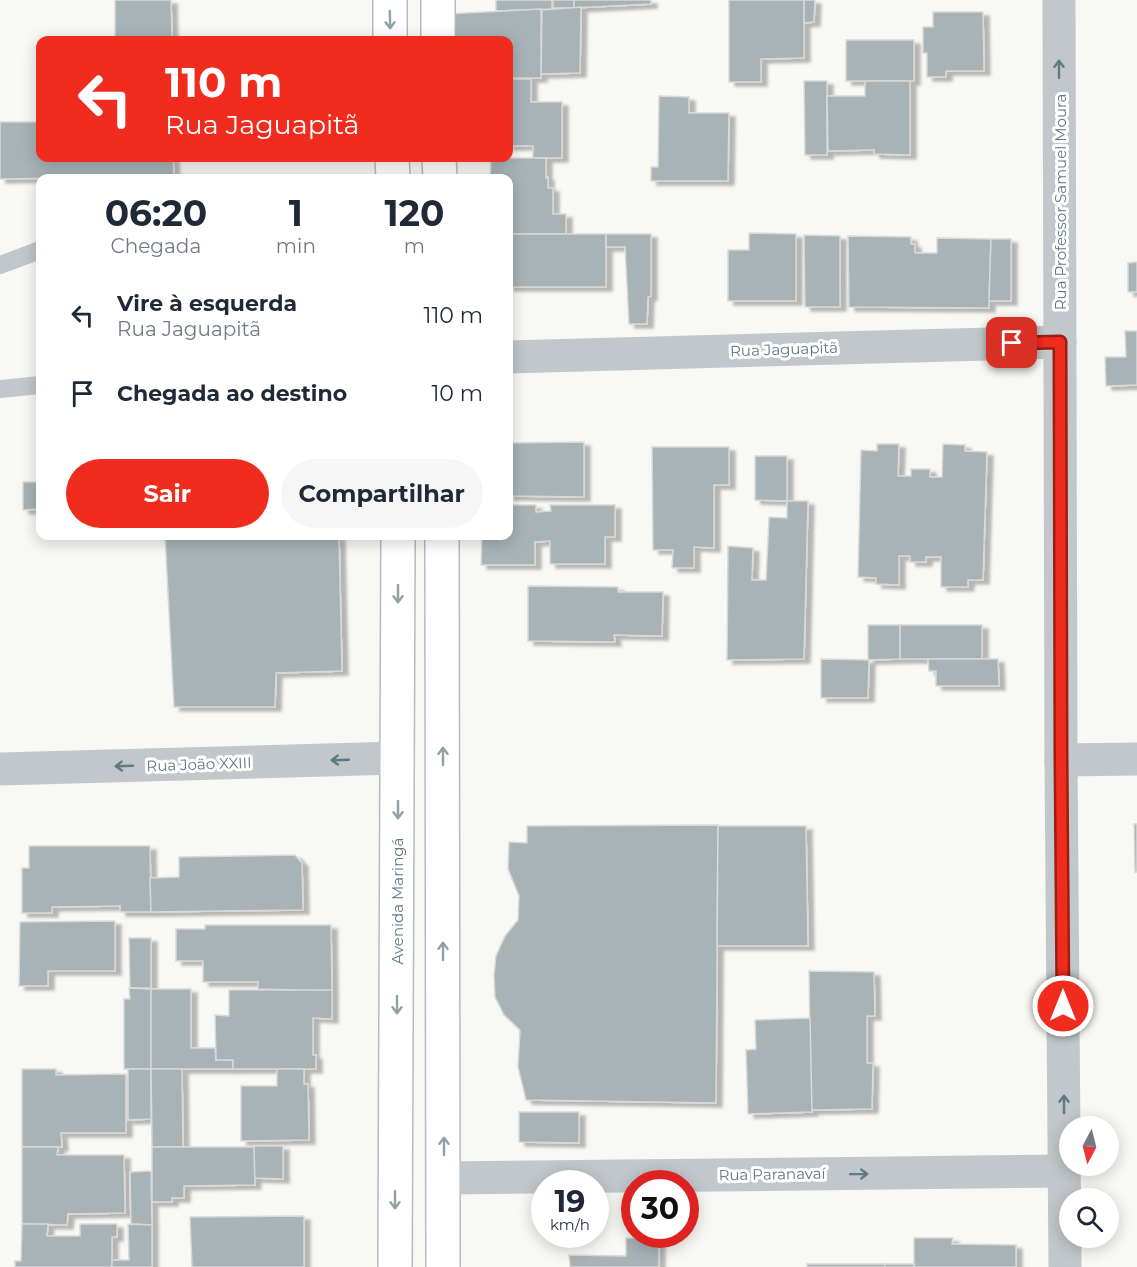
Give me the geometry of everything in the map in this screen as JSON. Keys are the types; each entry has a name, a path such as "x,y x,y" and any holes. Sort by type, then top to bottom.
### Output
{"main road":[{"path":"390,0 390,36"},
{"path":"438,0 438,36"},
{"name":"Avenida Maringá","path":"395,1267 398,540"},
{"path":"442,540 444,1178 442,1267"}],"street":[{"name":"Rua Professor Samuel Moura","path":"1059,0 1064,1116"},
{"name":"Rua Jaguapitã","path":"513,357 1060,342"},
{"name":"Rua João XXIII","path":"0,769 398,758"},
{"path":"1061,759 1137,759"},
{"name":"Rua Paranavaí","path":"444,1178 1059,1172"},
{"name":"Rua Professor Samuel Moura","path":"1064,1176 1065,1267"}],"lane":[{"path":"0,265 36,252"},
{"path":"0,389 36,385"}],"building":[{"path":"115,0 171,0 172,36 115,36"},
{"path":"496,0 552,0 552,9 496,11"},
{"path":"553,0 574,0 574,8 553,8"},
{"path":"574,0 651,0 651,4 574,8"},
{"path":"729,0 804,0 804,58 761,59 761,82 729,82"},
{"path":"804,0 815,0 814,22 804,23"},
{"path":"581,7 580,73 541,74 542,10"},
{"path":"541,9 541,78 513,78 513,36 446,36 446,14"},
{"path":"933,12 983,12 984,71 946,71 946,77 927,77 927,53 923,53 923,27 933,27"},
{"path":"846,40 914,40 914,81 846,81"},
{"path":"513,79 531,79 531,102 562,102 562,158 533,158 533,146 513,146"},
{"path":"804,81 827,81 827,155 805,155"},
{"path":"865,81 910,81 910,155 874,154 874,150 828,151 827,96 865,96"},
{"path":"659,96 689,97 689,113 729,113 728,181 651,181 651,167 658,167"},
{"path":"0,122 36,122 36,162 173,162 174,174 36,174 36,178 0,179"},
{"path":"513,158 546,158 548,188 553,188 553,214 566,214 566,234 513,234 513,174 490,174 491,162 513,162"},
{"path":"749,233 796,234 796,301 728,301 728,250 749,250"},
{"path":"513,234 606,234 606,287 513,287"},
{"path":"606,234 651,234 651,296 648,297 647,324 629,324 625,247 606,247"},
{"path":"804,235 840,236 840,307 805,307"},
{"path":"848,236 911,237 911,244 915,244 915,253 937,253 937,238 991,239 989,308 849,307"},
{"path":"991,239 1011,239 1011,301 989,301"},
{"path":"1137,262 1137,292 1128,292 1128,263"},
{"path":"1125,331 1137,331 1137,385 1106,386 1105,357 1126,357"},
{"path":"584,442 584,497 513,496 513,443"},
{"path":"877,444 899,444 898,476 911,476 911,469 930,469 930,477 942,477 943,444 965,445 965,451 987,452 983,580 968,580 968,587 941,587 941,557 926,557 926,562 910,562 910,556 899,556 899,585 876,584 876,578 858,577 861,450 877,451"},
{"path":"652,447 729,447 729,485 714,485 714,548 694,547 694,568 672,568 673,550 653,550"},
{"path":"755,456 787,456 787,501 755,500"},
{"path":"23,482 36,482 36,509 23,510"},
{"path":"787,501 808,501 804,659 727,660 728,546 753,548 752,580 766,580 769,517 787,518"},
{"path":"513,505 536,505 536,512 551,511 550,505 615,505 615,537 605,537 605,564 550,564 550,541 535,542 535,565 481,565 482,540 513,540"},
{"path":"165,540 339,540 342,671 276,673 275,707 174,707"},
{"path":"528,586 618,587 618,592 663,592 662,636 614,635 615,642 528,641"},
{"path":"868,625 900,625 900,659 868,660"},
{"path":"900,625 982,625 982,659 900,659"},
{"path":"821,659 869,660 868,698 821,698"},
{"path":"928,659 998,659 999,686 936,686 936,671 929,671"},
{"path":"1134,824 1137,824 1137,872 1135,872"},
{"path":"718,825 716,1103 526,1100 518,1067 520,1030 504,1015 495,997 496,956 505,936 518,920 519,896 508,869 509,842 527,843 527,826"},
{"path":"718,826 806,826 808,946 717,946"},
{"path":"29,846 150,846 151,912 120,912 120,906 52,907 52,913 22,913 22,868 29,868"},
{"path":"295,855 302,863 303,910 151,912 150,878 179,877 179,857"},
{"path":"115,921 115,971 48,971 48,986 19,986 20,922"},
{"path":"205,925 331,925 332,991 258,989 258,982 203,982 203,961 176,961 176,929 205,929"},
{"path":"129,938 151,938 151,988 130,988"},
{"path":"809,971 874,972 875,1016 867,1016 867,1063 873,1063 872,1109 811,1110"},
{"path":"129,988 151,989 151,1069 124,1069 124,999 130,999"},
{"path":"151,989 191,989 191,1048 215,1048 216,1060 233,1060 233,1069 151,1069"},
{"path":"229,990 332,990 332,1019 313,1018 313,1055 316,1055 316,1069 233,1069 233,1060 216,1060 215,1015 229,1016"},
{"path":"810,1018 812,1112 748,1114 746,1050 756,1049 755,1020"},
{"path":"22,1069 56,1069 56,1075 126,1074 126,1133 61,1133 62,1147 22,1147"},
{"path":"128,1069 151,1069 151,1119 128,1120"},
{"path":"151,1069 182,1069 183,1147 152,1147"},
{"path":"277,1069 304,1069 304,1084 308,1084 309,1140 241,1141 241,1086 277,1086"},
{"path":"519,1112 579,1112 579,1143 519,1142"},
{"path":"254,1146 283,1146 283,1179 254,1178"},
{"path":"22,1147 58,1147 57,1155 124,1155 125,1213 68,1214 67,1225 22,1224"},
{"path":"152,1147 254,1147 255,1185 184,1186 184,1198 172,1198 172,1202 152,1202"},
{"path":"151,1171 152,1225 131,1224 130,1172"},
{"path":"304,1216 304,1267 192,1267 190,1217"},
{"path":"22,1224 48,1224 47,1236 80,1236 80,1224 117,1224 117,1237 112,1237 112,1267 15,1267 15,1261 21,1261"},
{"path":"128,1224 152,1225 152,1267 112,1267 112,1260 129,1260"},
{"path":"914,1238 953,1238 952,1244 1016,1245 1016,1267 914,1267"},
{"path":"626,1248 659,1248 659,1267 570,1267 569,1255 626,1256"},
{"path":"807,1264 885,1264 885,1267 807,1267"},
{"path":"885,1264 914,1264 914,1267 885,1267"}],"route":[{"path":"1012,343 1060,342 1063,1006"}]}
